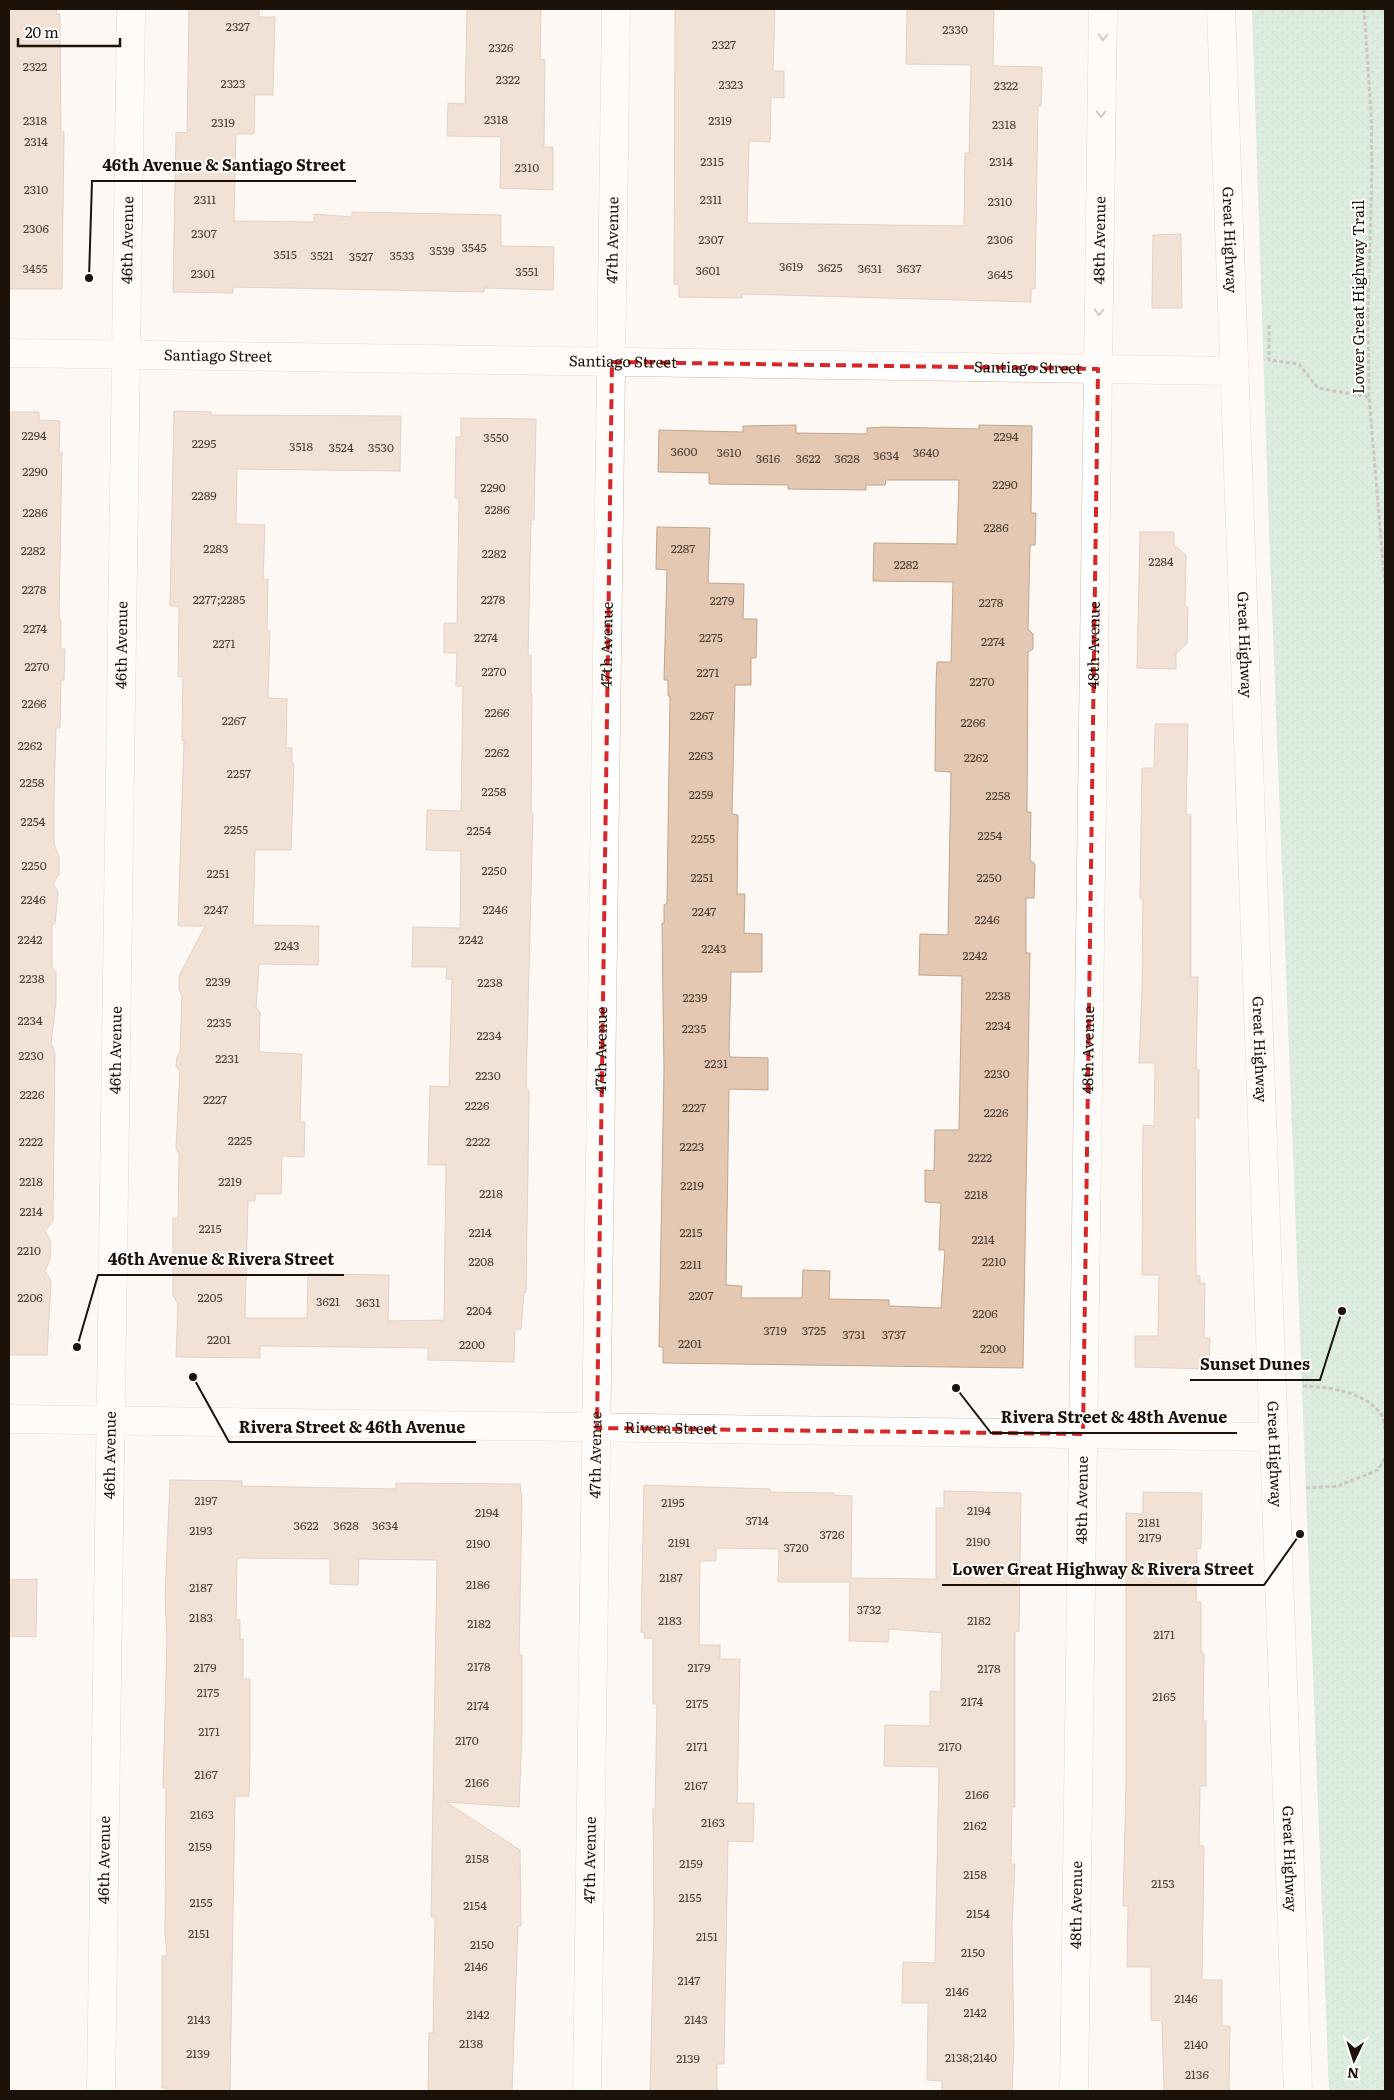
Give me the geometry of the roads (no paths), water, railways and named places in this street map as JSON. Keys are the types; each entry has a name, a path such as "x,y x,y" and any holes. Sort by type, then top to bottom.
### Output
{"street":[{"name":"46th Avenue","path":"101,2091 130,9"},
{"name":"47th Avenue","path":"587,2091 616,9"},
{"name":"48th Avenue","path":"1074,2091 1103,9"},
{"name":"Great Highway","path":"1222,9 1298,2091"},
{"name":"Santiago Street","path":"9,353 1235,371"},
{"name":"Rivera Street","path":"9,1419 1274,1437"}],"place":[{"name":"46th Avenue & Santiago Street","path":"89,278"},
{"name":"Sunset Dunes","path":"1342,1311"},
{"name":"46th Avenue & Rivera Street","path":"77,1347"},
{"name":"Rivera Street & 46th Avenue","path":"193,1377"},
{"name":"Rivera Street & 48th Avenue","path":"956,1388"},
{"name":"Lower Great Highway & Rivera Street","path":"1300,1534"}]}
